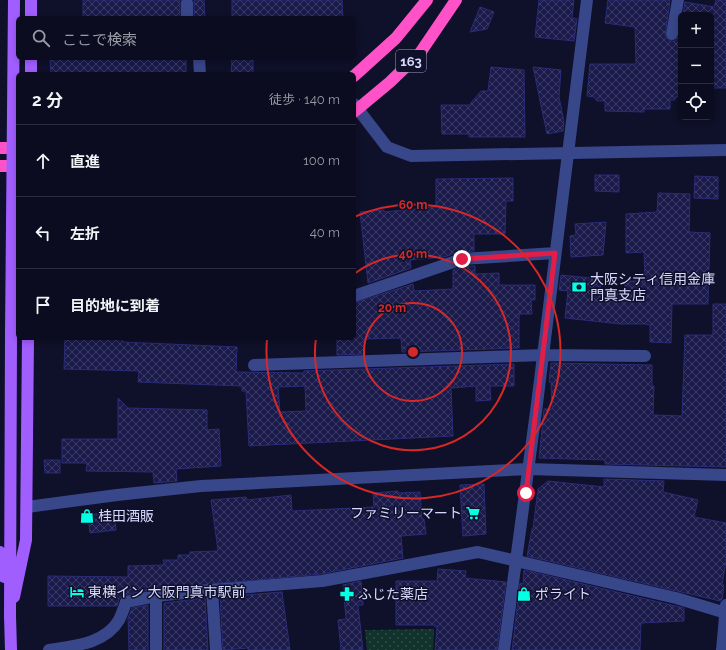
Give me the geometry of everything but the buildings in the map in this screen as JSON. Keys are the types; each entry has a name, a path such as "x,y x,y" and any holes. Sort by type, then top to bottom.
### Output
{"highway":[{"name":"163","path":"356,74 396,38 427,0"},
{"name":"163","path":"356,107 420,53 456,0"},
{"path":"0,148 16,148"},
{"path":"0,166 16,166"}],"main road":[{"path":"11,650 11,335 14,0"},
{"path":"31,0 31,16"},
{"path":"31,60 31,72"},
{"path":"10,616 22,565 26,540 28,340"},
{"path":"0,552 10,616"}],"street":[{"path":"504,650 543,355 587,0"},
{"path":"672,34 678,0"},
{"path":"187,3 187,16"},
{"path":"199,60 200,72"},
{"path":"356,109 387,147 411,156 568,155 726,150"},
{"path":"356,295 462,259 555,253"},
{"path":"254,365 543,355 645,356"},
{"path":"27,507 117,494 201,486 528,469 726,475"},
{"path":"49,650 85,644 104,635 118,621 126,602 156,596 212,590 322,581 478,552 725,610 722,650"},
{"path":"212,590 216,650"},
{"path":"156,596 156,650"}],"green space":[{"path":"434,629 433,650 367,650 365,630"}],"place":[{"name":"大阪シティ信用金庫 門真支店","path":"579,287"},
{"name":"ファミリーマート","path":"473,513"},
{"name":"桂田酒販","path":"87,516"},
{"name":"東横イン 大阪門真市駅前","path":"77,592"},
{"name":"ふじた薬店","path":"347,594"},
{"name":"ポライト","path":"524,594"}],"route":[{"path":"462,259 555,253 526,493"}]}
